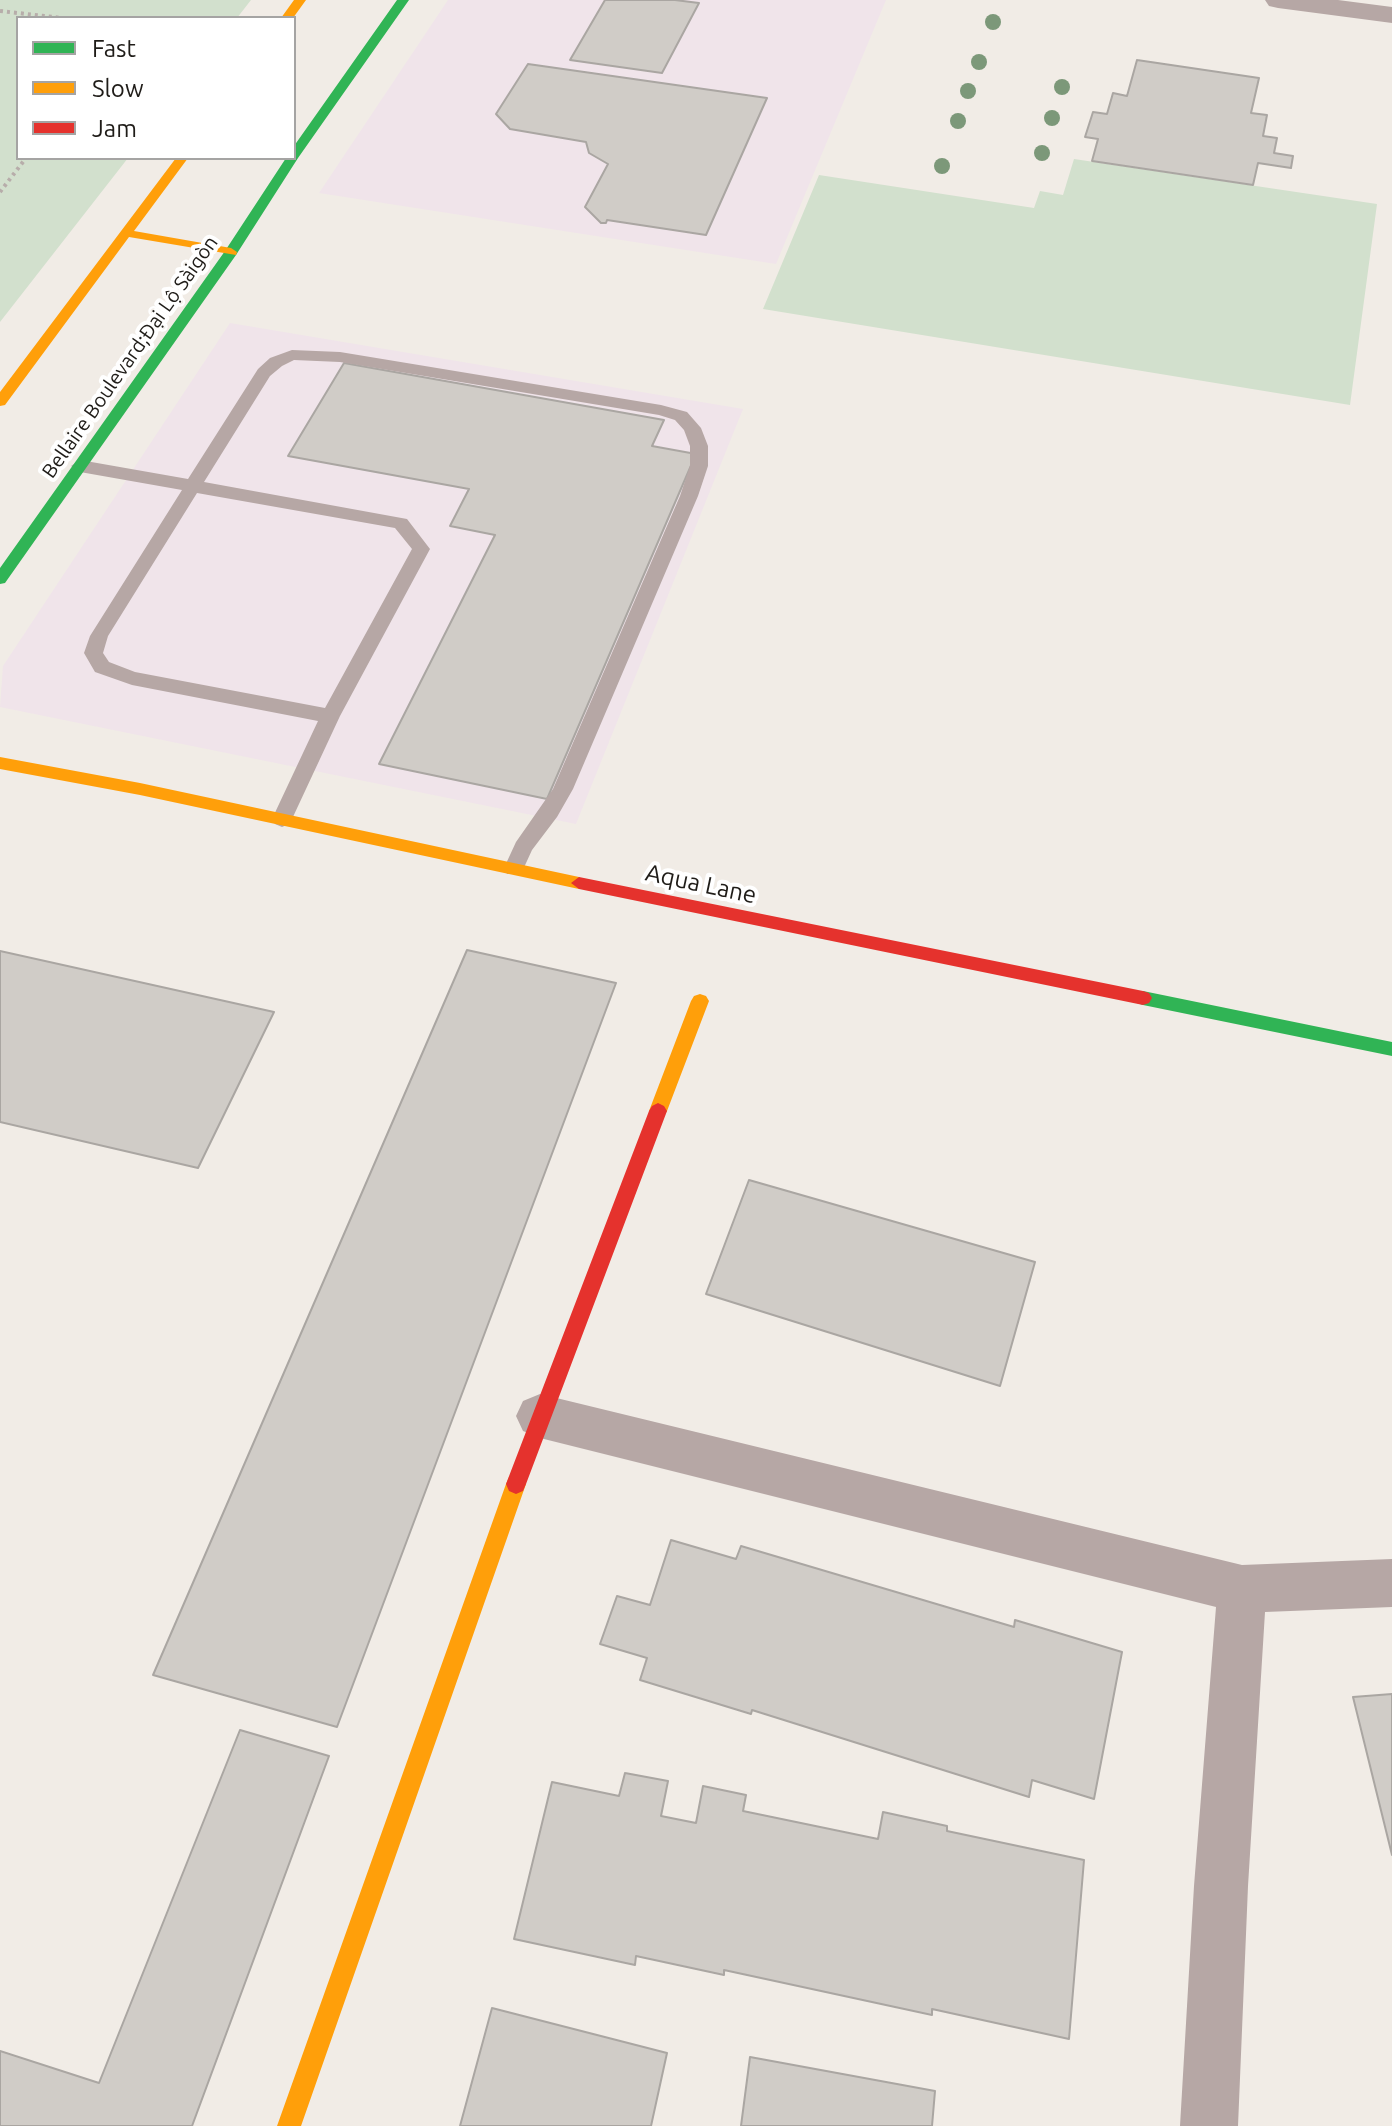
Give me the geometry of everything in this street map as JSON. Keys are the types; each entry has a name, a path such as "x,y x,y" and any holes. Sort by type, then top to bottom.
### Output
{"street":[{"name":"Bellaire Boulevard;Đại Lộ Sàigòn","path":"296,153 403,0"},
{"path":"1278,0 1392,15"},
{"path":"0,402 181,160"},
{"name":"Bellaire Boulevard;Đại Lộ Sàigòn","path":"0,579 231,252 291,160"},
{"path":"126,233 231,252"},
{"name":"Aqua Lane","path":"0,763 1392,1049"},
{"path":"289,2126 540,1416 700,1001"},
{"path":"540,1416 1242,1589 1392,1583"},
{"path":"1209,2126 1221,1886 1242,1589"}],"lane":[{"path":"330,716 132,678 102,667 93,653 99,636 192,487 264,373 276,362 292,355 340,357 661,410 681,416 692,428 699,446 699,466 689,496 563,789 523,847 514,868"},
{"path":"80,466 401,523 421,549 330,716 282,819"}],"path":[{"path":"0,11 44,16"},
{"path":"0,192 24,160"}],"shaded area":[{"path":"448,0 886,0 776,264 319,193"},
{"path":"230,323 743,409 576,824 0,707 3,666"}],"green space":[{"path":"0,0 251,0 239,16 16,16 16,160 126,160 0,322"},
{"path":"1074,159 1377,204 1350,405 763,309 819,175 1034,208 1040,191 1063,195"}],"building":[{"path":"605,0 699,3 662,73 570,60"},
{"path":"1137,60 1259,78 1251,113 1267,115 1263,136 1277,138 1274,153 1293,156 1291,168 1258,163 1253,185 1092,161 1098,139 1085,137 1093,112 1107,114 1113,93 1127,96"},
{"path":"528,64 767,98 706,235 607,220 601,223 585,207 608,164 589,153 586,142 510,129 496,114"},
{"path":"344,363 664,420 652,446 696,454 547,799 379,764 495,535 450,526 469,489 288,456"},
{"path":"467,950 616,983 337,1727 153,1675"},
{"path":"0,951 274,1012 198,1168 0,1122"},
{"path":"749,1180 1035,1262 1000,1386 706,1294"},
{"path":"671,1540 736,1559 741,1546 1014,1627 1015,1620 1122,1652 1094,1799 1032,1780 1029,1797 752,1710 751,1714 640,1680 647,1658 600,1644 617,1596 650,1605"},
{"path":"1392,1694 1392,1855 1353,1697"},
{"path":"240,1730 329,1756 192,2126 0,2126 0,2051 99,2083"},
{"path":"625,1773 668,1781 661,1816 696,1823 703,1786 746,1795 743,1811 878,1839 883,1812 947,1826 947,1831 1084,1860 1069,2039 932,2009 932,2015 724,1970 724,1975 636,1956 635,1965 514,1939 552,1782 619,1796"},
{"path":"492,2008 667,2053 651,2126 460,2126"},
{"path":"750,2057 935,2091 932,2126 741,2126"}],"traffic: fast":[{"path":"296,152 403,0"},
{"path":"0,579 231,252 291,160"},
{"path":"1143,998 1392,1049"}],"traffic: slow":[{"path":"288,16 300,0"},
{"path":"0,402 181,160"},
{"path":"126,233 231,252"},
{"path":"0,763 140,789 579,883"},
{"path":"658,1111 700,1001"},
{"path":"289,2126 516,1484"}],"traffic: jam":[{"path":"579,883 1143,998"},
{"path":"516,1484 658,1111"}]}
